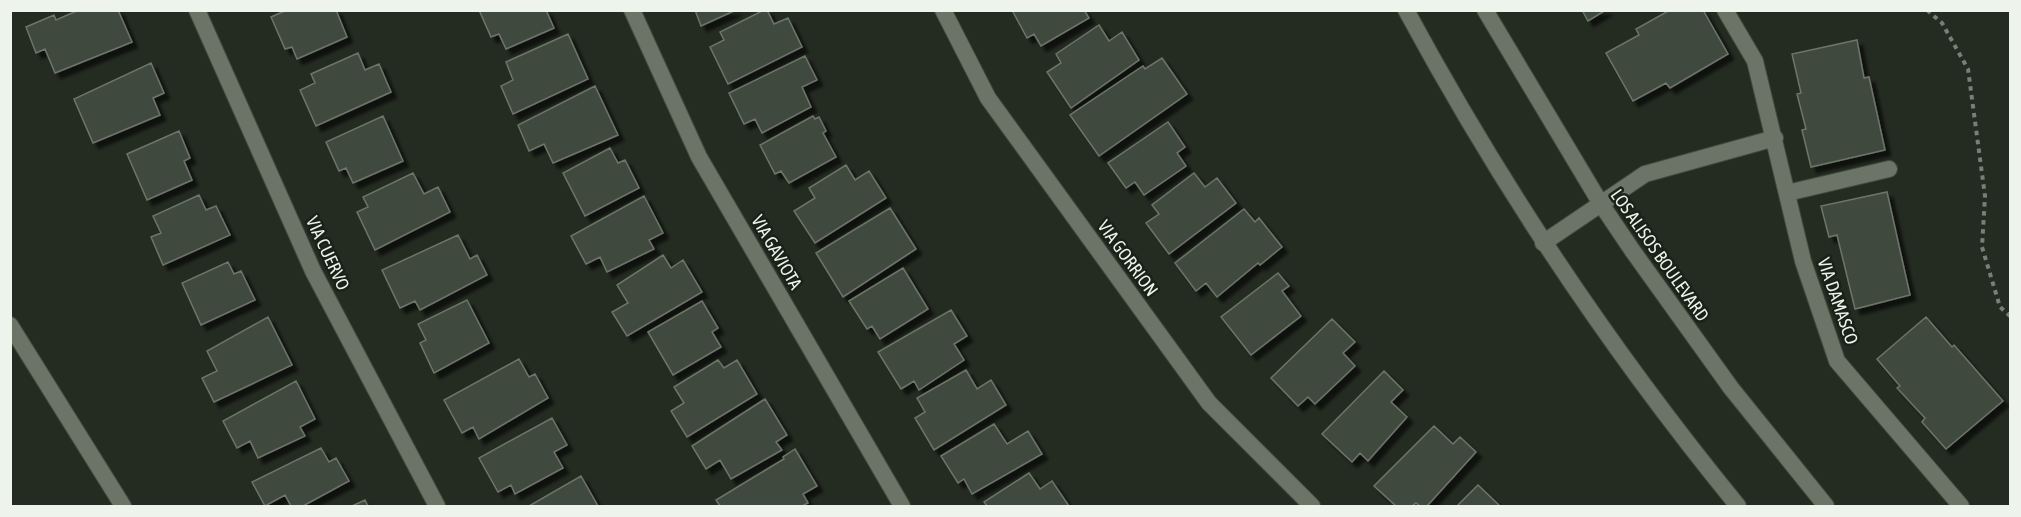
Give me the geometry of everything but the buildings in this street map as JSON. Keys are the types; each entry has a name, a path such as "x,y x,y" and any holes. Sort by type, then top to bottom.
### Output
{"street":[{"name":"VIA CUERVO","path":"197,10 313,271 437,507"},
{"name":"VIA GAVIOTA","path":"632,10 699,157 902,507"},
{"name":"VIA GORRION","path":"943,10 988,98 1209,403 1312,507"},
{"path":"1406,10 1483,147 1543,243 1636,376 1738,507"},
{"name":"LOS ALISOS BOULEVARD","path":"1485,10 1600,204 1731,388 1826,507"},
{"name":"VIA DAMASCO","path":"1725,10 1755,61 1803,261 1837,361 1961,507"},
{"path":"1543,243 1645,174 1775,138"},
{"path":"1787,193 1890,169"},
{"path":"10,325 123,507"}],"path":[{"path":"1927,10 1942,23 1968,69 1985,196 1982,247 2001,307 2010,316"}]}
